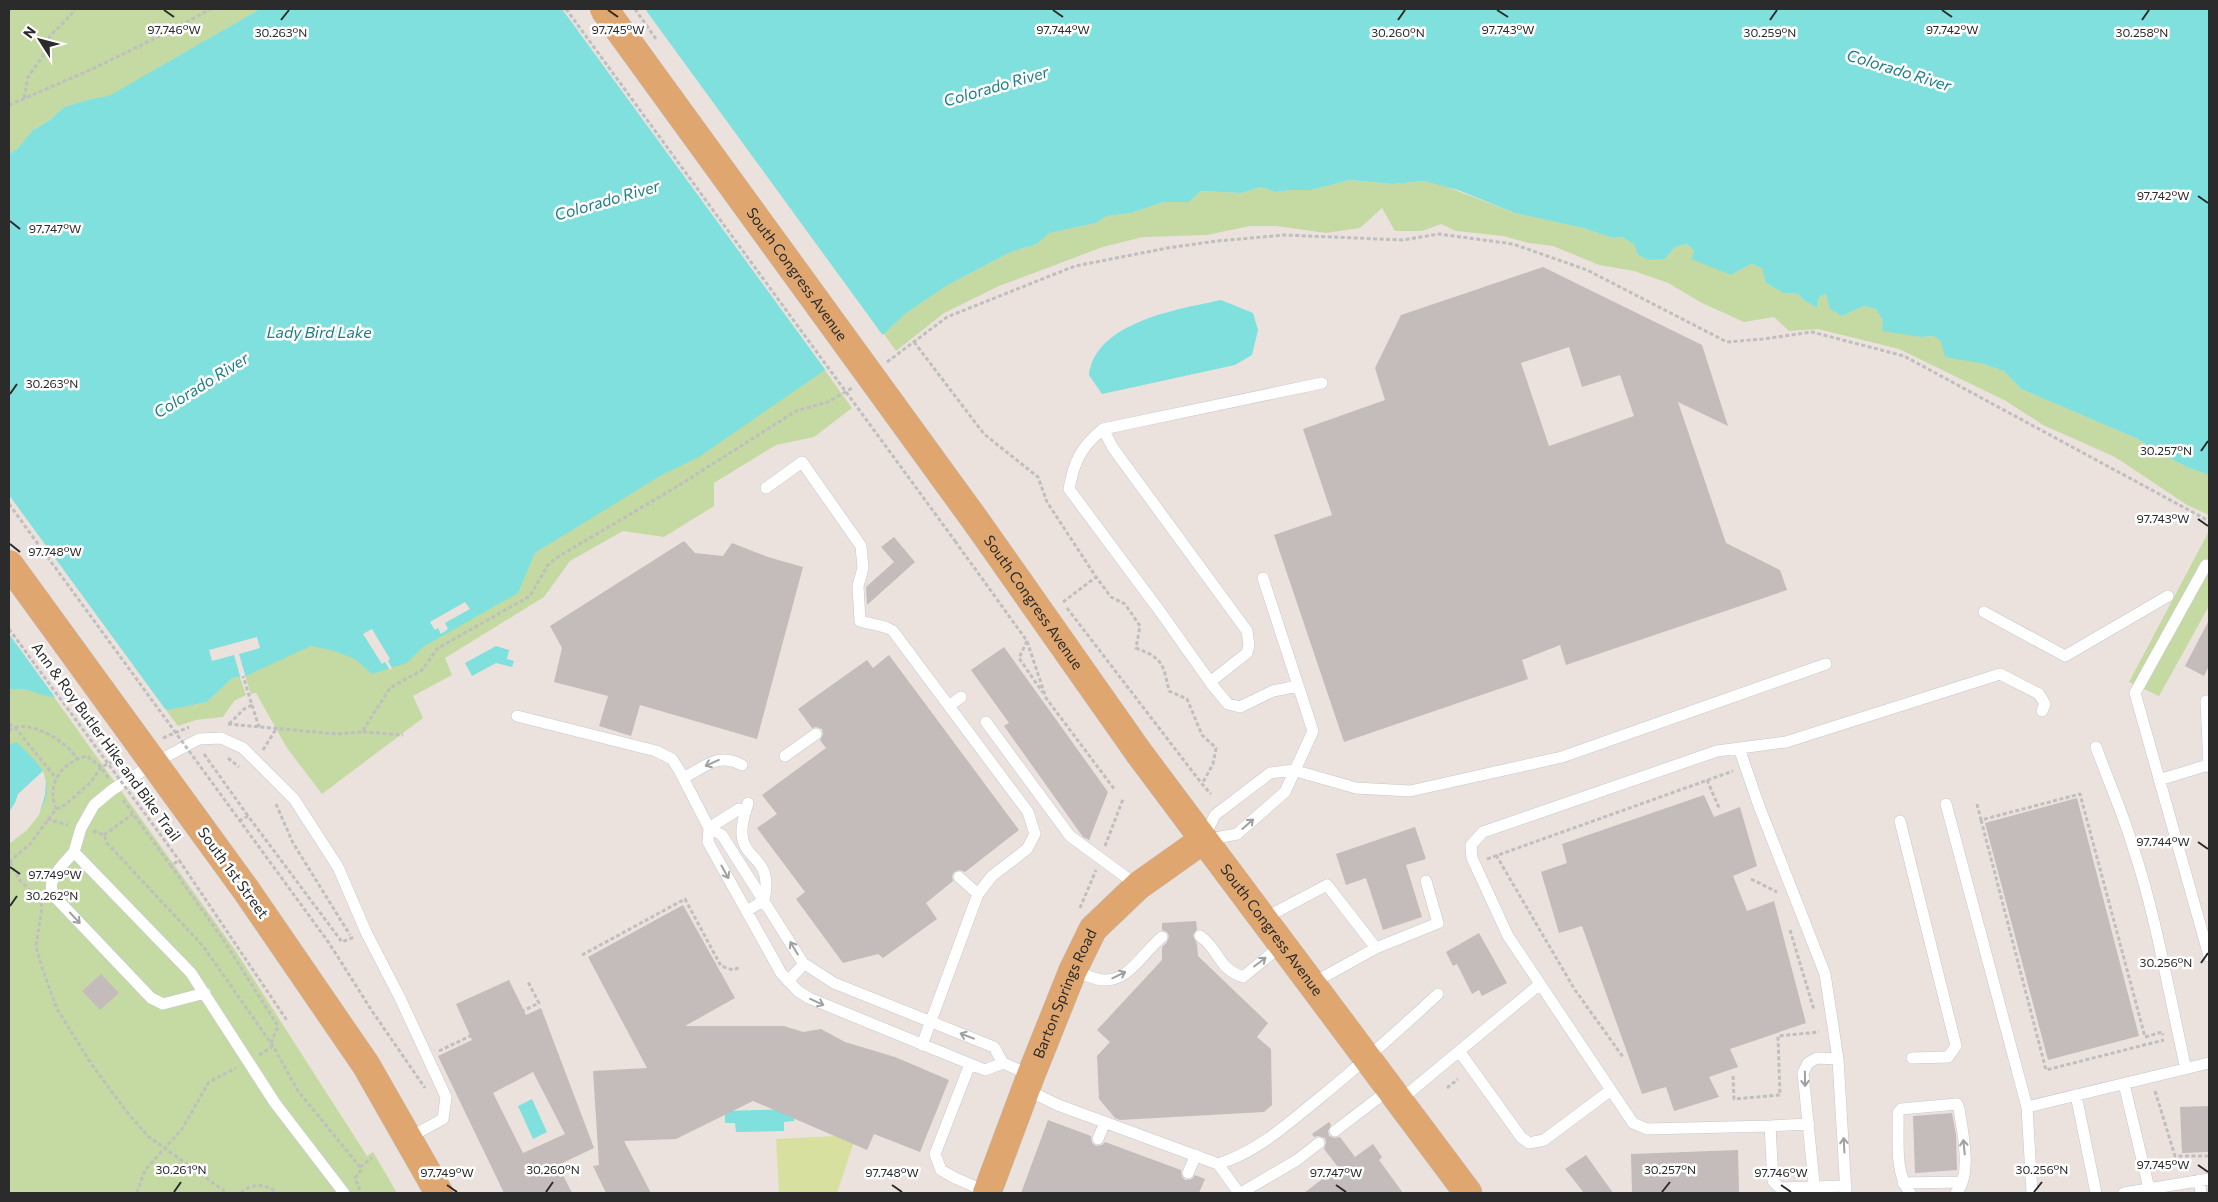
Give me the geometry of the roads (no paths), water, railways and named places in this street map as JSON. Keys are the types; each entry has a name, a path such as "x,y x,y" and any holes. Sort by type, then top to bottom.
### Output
{"main road":[{"name":"South Congress Avenue","path":"604,9 978,524 1139,753 1468,1193"},
{"name":"South 1st Street","path":"9,564 246,890 366,1064 439,1193"},
{"name":"Barton Springs Road","path":"987,1192 1028,1082 1073,970 1093,929 1138,886 1203,840"}],"lane":[{"path":"1298,686 1273,691 1240,707 1228,704 1069,489 1078,456 1083,447 1103,429 1322,383"},
{"path":"1103,429 1113,448 1247,631 1249,645 1246,653 1210,682"},
{"path":"766,488 802,462 861,546 863,568 858,586 860,621 875,626 883,625 893,630 1028,812 1035,834 1027,849 992,876 978,894 922,1045"},
{"path":"2206,565 2135,694 2209,956"},
{"path":"1203,840 1237,834 1285,792 1293,770 1313,731 1263,578"},
{"path":"1984,612 2065,656 2168,596"},
{"path":"1203,840 1216,815 1270,773 1293,770 1356,788 1410,791 1562,757 1826,664"},
{"path":"1809,1124 1647,1129 1633,1123 1508,936 1475,863 1471,844 1483,832 1717,751 1786,742 2000,674 2039,694 2045,704 2042,711"},
{"path":"949,706 961,697"},
{"path":"2159,780 2209,766 2206,701 2209,701"},
{"path":"517,716 656,751 672,759 709,828 708,842 746,911 788,981 810,998 985,1070 1003,1063"},
{"path":"986,722 1070,836 1138,886"},
{"path":"785,756 816,734"},
{"path":"205,993 163,1004 151,998 52,894 51,882 74,852 87,816 94,806 112,790 184,746 199,739 221,738 243,748 294,799 338,868 366,932 400,998 446,1096 443,1119 408,1138"},
{"path":"2096,747 2133,847 2160,944 2168,994 2186,1069"},
{"path":"1739,748 1825,974 1838,1059 1846,1190 1780,1188 1773,1181 1770,1126"},
{"path":"683,778 713,762 725,758 742,765"},
{"path":"1946,804 2027,1107 2032,1193"},
{"path":"709,828 743,806 742,834 745,845 764,869 767,879 764,900"},
{"path":"1900,821 1956,1046 1948,1057 1912,1058"},
{"path":"709,828 722,835 804,964 834,983 994,1047 1003,1063 1058,1105 1218,1164 1240,1193 1298,1160 1319,1143"},
{"path":"74,852 191,973 275,1103 315,1158 344,1193"},
{"path":"959,877 978,894"},
{"path":"1311,984 1376,948 1438,924 1426,881"},
{"path":"1263,919 1327,885 1376,948"},
{"path":"746,911 764,900"},
{"path":"1200,936 1206,940 1229,972 1243,977 1282,945"},
{"path":"1073,970 1104,980 1116,978 1132,968 1162,937"},
{"path":"788,981 804,964"},
{"path":"1336,1131 1459,1051 1540,984"},
{"path":"1218,1164 1259,1146 1367,1059 1438,994"},
{"path":"1459,1051 1521,1136 1529,1143 1544,1140 1611,1090"},
{"path":"1815,1190 1803,1073 1808,1062 1817,1058 1838,1059"},
{"path":"2027,1107 2209,1063"},
{"path":"970,1064 935,1154 941,1170 987,1192"},
{"path":"2124,1084 2149,1191"},
{"path":"2076,1096 2096,1193"},
{"path":"1910,1193 1903,1183 1900,1172 1898,1113 1901,1110 1957,1104 1966,1166 1962,1182 1956,1193"},
{"path":"1098,1139 1106,1122"},
{"path":"1188,1173 1196,1155"},
{"path":"2124,1193 2149,1191 2204,1180 2201,1193"},
{"path":"1903,1183 1962,1182"}],"water":[{"name":"Lady Bird Lake","path":"260,9 2209,9 2209,475 2189,468 2156,451 2138,439 2021,389 2004,371 1980,363 1945,357 1941,341 1934,336 1921,337 1882,331 1883,321 1876,309 1864,306 1842,316 1830,309 1826,294 1819,297 1817,308 1798,294 1783,293 1766,283 1762,268 1751,264 1731,275 1691,259 1694,251 1687,244 1675,247 1665,259 1649,260 1638,255 1634,244 1622,237 1613,238 1583,228 1515,213 1458,190 1424,181 1393,184 1350,180 1311,190 1275,192 1261,187 1241,193 1201,191 1189,202 1164,202 1131,213 1107,216 1096,223 1049,233 1037,244 1011,252 946,286 905,314 884,334 825,370 699,457 660,476 535,553 518,593 423,647 407,663 372,674 355,659 334,651 311,646 246,676 232,678 207,702 168,710 154,707 96,704 46,696 24,689 9,689 9,154 17,149 33,130 50,120 64,107 109,96"},
{"path":"1221,300 1253,313 1258,330 1252,355 1235,365 1102,394 1089,375 1095,357 1106,342 1122,330 1162,314"},
{"path":"496,646 509,650 507,659 514,661 512,667 496,663 472,676 465,663"},
{"path":"17,742 41,768 46,782 47,793 44,803 33,822 9,844 9,745"},
{"path":"532,1099 547,1132 533,1139 518,1106"},
{"path":"794,1109 794,1121 784,1122 784,1131 736,1132 735,1123 725,1123 725,1111"}],"water label":[{"name":"Colorado River","path":"1899,70"},
{"name":"Colorado River","path":"996,86"},
{"name":"Colorado River","path":"607,200"},
{"name":"Colorado River","path":"201,385"}]}
